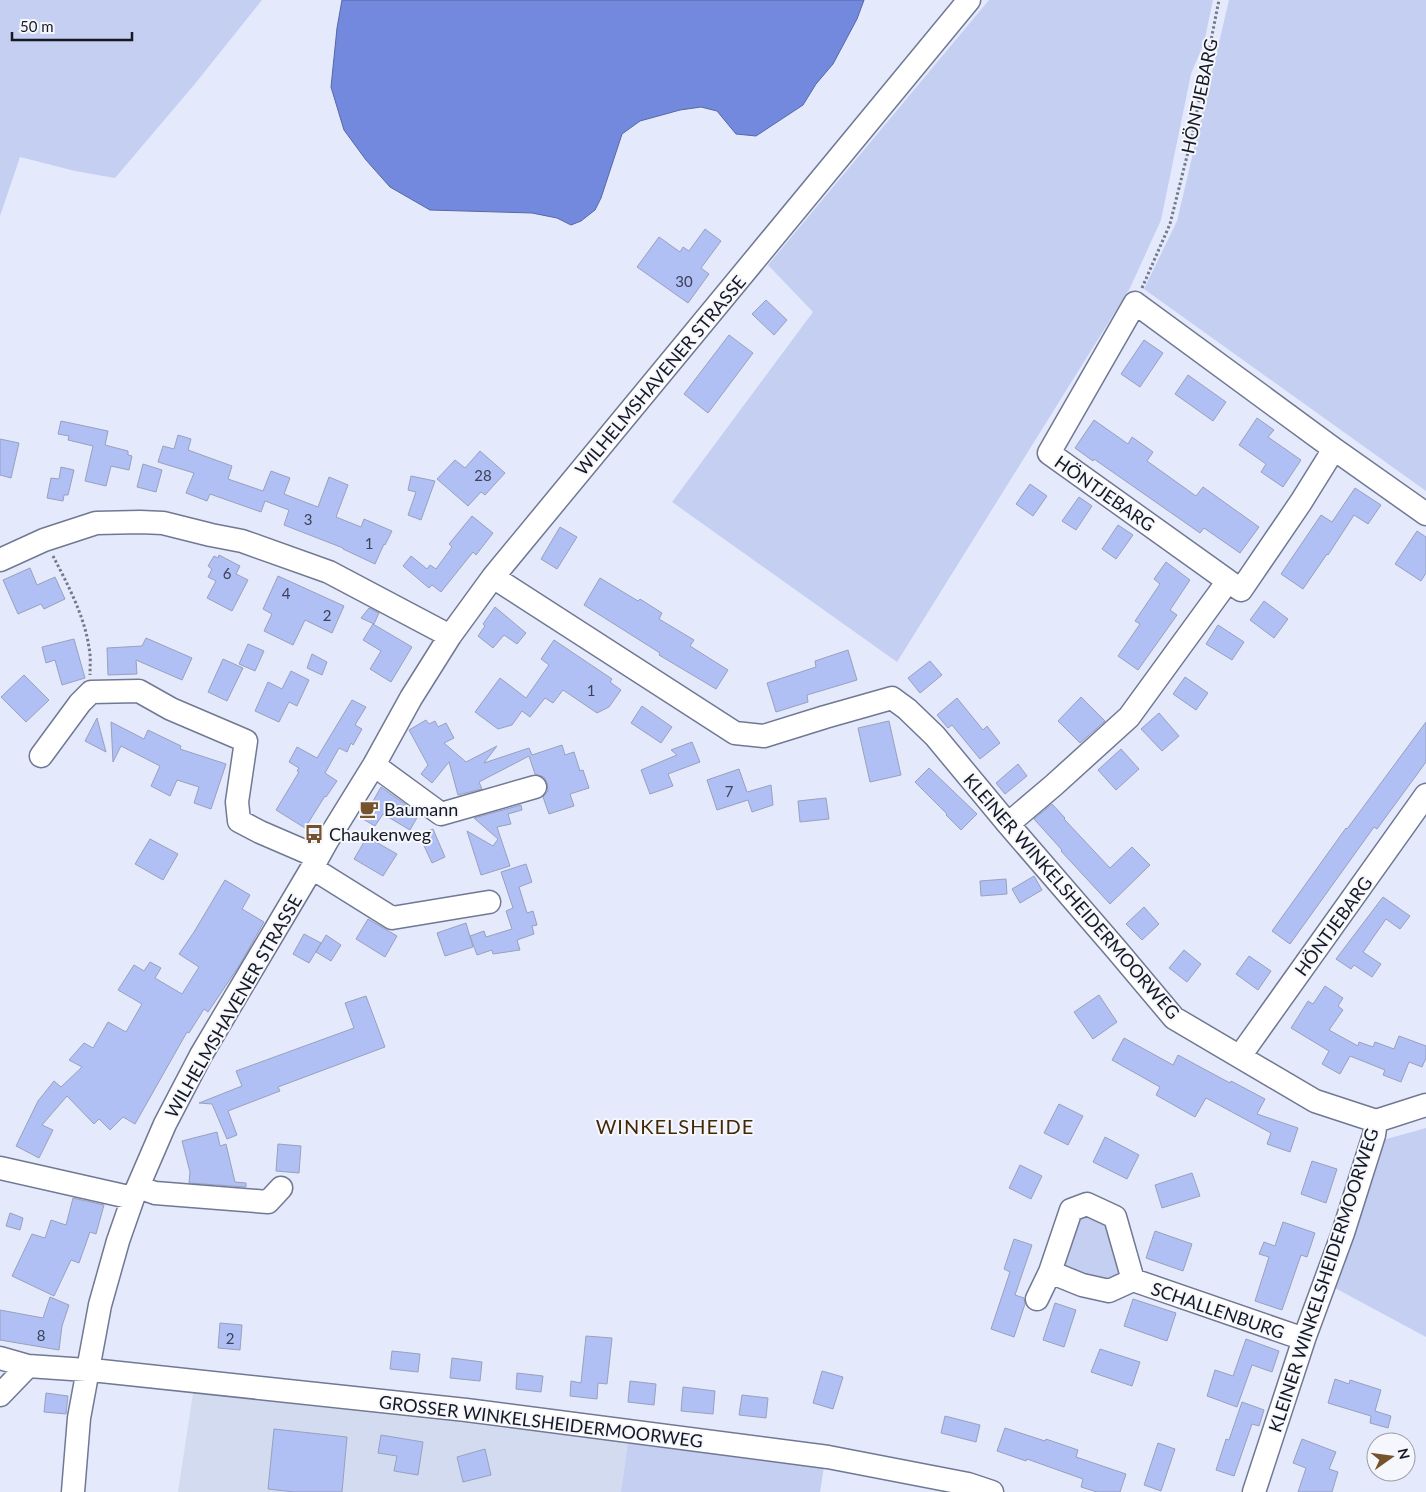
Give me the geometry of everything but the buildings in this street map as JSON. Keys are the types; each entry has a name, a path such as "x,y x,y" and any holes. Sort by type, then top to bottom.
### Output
{"street":[{"name":"WILHELMSHAVENER STRASSE","path":"72,1492 79,1418 100,1305 118,1241 135,1193 165,1124 201,1055 374,765 411,698 450,636 493,577 969,0"},
{"path":"1135,304 1426,514"},
{"name":"HÖNTJEBARG","path":"1135,304 1049,453 1228,581"},
{"path":"1008,824 1054,785 1129,716 1228,581 1240,590 1301,502 1334,449"},
{"path":"0,560 44,540 96,523 162,523 211,535 242,540 329,572 450,636"},
{"name":"KLEINER WINKELSHEIDERMOORWEG","path":"493,577 735,733 764,736 892,698 907,709 935,736 1174,1018 1315,1101 1376,1121 1374,1135 1343,1233 1304,1339 1254,1492"},
{"path":"41,756 80,703 91,692 139,691 171,708 246,742 237,802 239,821 315,863 392,918 489,902"},
{"path":"374,765 441,814 535,787"},
{"name":"HÖNTJEBARG","path":"1240,1056 1426,795"},
{"path":"1376,1121 1426,1105"},
{"path":"0,1168 135,1193 268,1202 282,1188"},
{"name":"SCHALLENBURG","path":"1133,1280 1115,1217 1087,1204 1071,1210 1050,1272 1082,1285 1109,1291 1133,1280 1304,1339"},
{"path":"1037,1299 1050,1272"},
{"name":"GROSSER WINKELSHEIDERMOORWEG","path":"0,1358 28,1366 88,1370 466,1410 828,1457 968,1484 992,1492"},
{"path":"0,1395 28,1366"}],"path":[{"name":"HÖNTJEBARG","path":"1135,304 1170,224 1192,136 1220,0"},
{"path":"44,540 68,586 81,620 89,648 91,692"}],"shaded area":[{"path":"0,0 262,0 194,85 115,178 75,171 20,157 0,216"},
{"path":"989,0 1213,0 1204,43 1191,74 1161,220 1130,288 897,662 672,502 813,312 768,265"},
{"path":"1229,0 1426,0 1426,491 1144,289 1177,221"},
{"path":"1426,1128 1426,1337 1335,1288 1383,1140"},
{"path":"1084,1210 1103,1217 1125,1276 1112,1276 1102,1283 1092,1276 1071,1268 1064,1271 1061,1253"},
{"path":"193,1393 628,1441 621,1492 178,1492"},
{"path":"628,1441 824,1467 820,1492 621,1492"}],"water":[{"path":"342,0 864,0 857,19 833,64 816,84 803,105 756,136 736,134 717,111 701,107 680,110 640,121 622,134 601,198 595,210 581,221 571,225 557,218 532,213 430,210 390,187 366,160 344,130 331,87"}],"place":[{"name":"Baumann","path":"369,809"},
{"name":"Chaukenweg","path":"314,834"}],"district":[{"name":"WINKELSHEIDE","path":"675,1126"}]}
